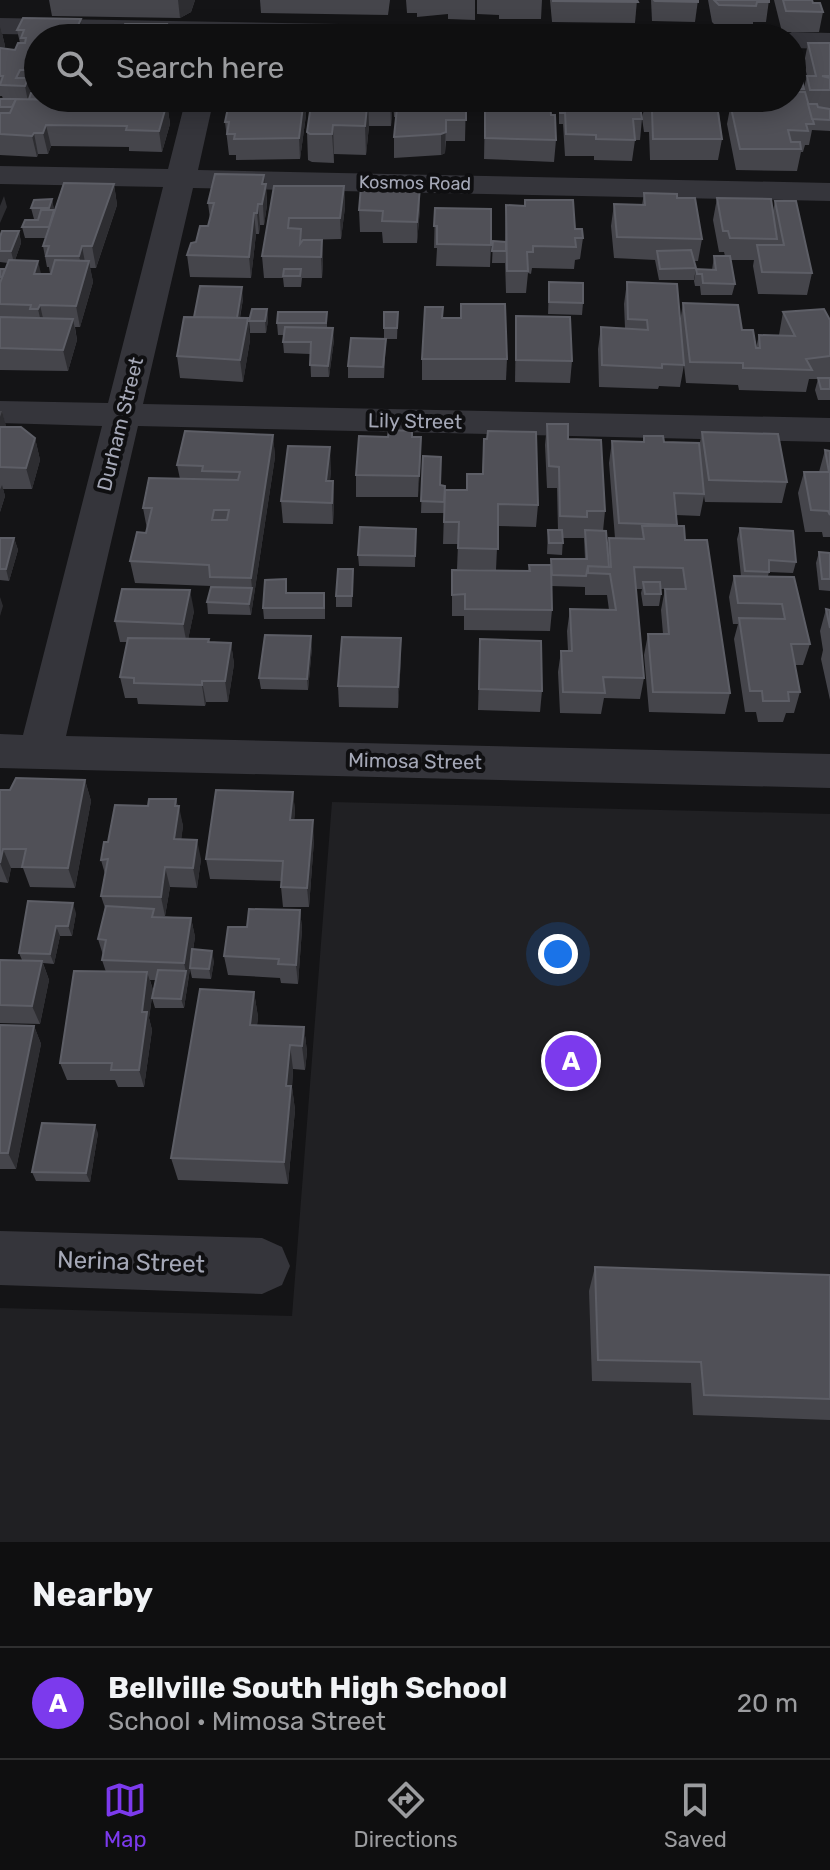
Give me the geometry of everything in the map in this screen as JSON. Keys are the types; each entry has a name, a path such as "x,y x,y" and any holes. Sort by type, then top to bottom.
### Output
{"street":[{"path":"218,24 224,0"},
{"path":"0,26 24,27"},
{"path":"806,40 830,41"},
{"name":"Durham Street","path":"20,751 122,415 196,112"},
{"name":"Kosmos Road","path":"0,175 830,192"},
{"name":"Lily Street","path":"0,412 830,430"},
{"name":"Mimosa Street","path":"20,751 830,771"},
{"name":"Nerina Street","path":"0,1258 262,1266"}],"shaded area":[{"path":"332,802 830,814 830,1542 0,1542 0,1308 292,1316"}],"building":[{"path":"637,0 638,2 553,1"},
{"path":"698,0 698,2 655,1"},
{"path":"714,0 769,2 757,2 756,6 719,5"},
{"path":"783,0 812,0 813,3 820,3 823,12 786,11"},
{"path":"23,18 81,19 79,24 24,24 24,30 17,30"},
{"path":"18,43 24,43 24,70 20,70 16,78 24,78 24,86 0,85 3,76 0,76 0,48 15,50"},
{"path":"808,43 830,43 830,76 822,76 830,78 830,90 810,90 807,76 816,76"},
{"path":"806,96 814,124 806,124 808,131 788,130 791,142 800,142 801,149 740,149 732,112 806,112"},
{"path":"0,99 16,99 12,107 0,107"},
{"path":"16,99 24,99 24,112 164,112 159,131 126,130 127,126 46,125 43,133 32,136 0,134 0,113 10,113"},
{"path":"808,104 830,109 830,120 812,119"},
{"path":"227,112 302,112 299,138 234,139 235,134 227,134 229,122 225,122"},
{"path":"310,112 366,112 365,126 333,125 332,134 307,132"},
{"path":"397,112 466,112 466,120 446,120 446,132 441,134 394,137"},
{"path":"485,112 551,112 555,115 556,140 485,138"},
{"path":"565,112 641,112 642,119 633,119 635,140 566,134"},
{"path":"652,112 718,112 722,139 653,139"},
{"path":"215,174 264,175 262,184 266,184 262,204 258,204 257,213 254,213 249,257 187,255 191,243 196,242 200,226 208,226 214,203 208,203"},
{"path":"64,183 114,184 92,246 82,246 79,256 46,256 49,246 43,246"},
{"path":"384,183 420,187 417,222 382,221 383,211 359,210 361,186 384,187"},
{"path":"274,186 344,186 340,218 289,218 288,228 301,229 300,244 303,240 322,240 321,257 262,256"},
{"path":"644,193 695,198 702,239 617,237 614,204 645,205"},
{"path":"717,198 771,199 777,239 730,238 728,231 723,231"},
{"path":"52,199 49,208 31,208 34,200"},
{"path":"525,200 573,200 575,229 582,229 583,238 575,238 576,247 533,246 533,252 527,252 528,271 507,271 506,205 525,206"},
{"path":"775,201 796,201 812,273 762,272 757,245 784,245"},
{"path":"435,208 491,209 491,245 437,244"},
{"path":"41,210 54,210 49,227 22,227 25,220 38,220"},
{"path":"2,231 19,231 11,251 0,251"},
{"path":"493,241 506,242 506,251 492,251"},
{"path":"691,250 696,268 660,269 657,251"},
{"path":"714,256 730,256 735,284 703,283 702,274 697,274 696,269 716,270"},
{"path":"9,260 38,261 34,274 51,274 55,260 89,261 76,306 40,305 38,309 30,309 31,305 0,304 0,283"},
{"path":"284,269 301,269 300,276 283,276"},
{"path":"549,282 583,283 583,303 549,302"},
{"path":"627,282 677,284 684,365 662,364 662,368 602,365 601,327 648,330 647,320 628,319"},
{"path":"200,286 242,287 237,318 194,317"},
{"path":"683,303 738,305 742,330 753,330 756,348 760,348 759,335 795,336 783,312 824,309 830,320 830,356 806,359 812,370 743,368 743,363 690,362"},
{"path":"461,304 505,304 507,359 422,359 425,307 443,307 442,318 461,318"},
{"path":"252,309 267,309 265,321 249,321"},
{"path":"278,312 327,312 326,323 277,323"},
{"path":"384,312 398,312 397,328 384,328"},
{"path":"516,316 570,317 572,361 516,360"},
{"path":"0,317 73,319 63,350 0,348"},
{"path":"184,317 248,318 240,360 177,356"},
{"path":"285,327 333,328 328,366 310,365 311,342 283,342"},
{"path":"351,338 386,339 383,367 348,366"},
{"path":"818,378 830,378 830,389 821,389"},
{"path":"547,424 568,424 568,439 601,440 605,511 587,511 587,517 560,516 559,467 549,466"},
{"path":"0,427 21,427 35,438 26,468 0,467"},
{"path":"389,430 412,431 412,437 421,437 419,476 356,475 359,436 388,437"},
{"path":"185,431 273,435 251,578 210,577 209,565 130,561 137,532 146,533 152,508 143,508 149,478 238,480 240,472 202,471 203,466 177,465","holes":["214,510 229,510 227,520 212,520"]},
{"path":"488,431 536,432 538,505 498,504 498,549 458,548 459,522 444,522 445,490 467,490 467,474 483,474 484,439 487,439"},
{"path":"702,432 778,434 787,482 709,480"},
{"path":"644,436 663,436 664,442 699,443 704,494 674,493 677,525 619,523 612,441 644,442"},
{"path":"288,446 330,447 326,481 333,481 332,503 281,501"},
{"path":"825,450 830,451 830,515 828,511 811,510 804,472 829,472"},
{"path":"423,456 441,457 440,485 445,486 444,502 421,501"},
{"path":"642,526 684,526 685,540 707,540 730,693 653,692 648,634 669,634 665,589 686,589 683,568 634,567 644,678 603,677 605,693 563,692 561,651 572,651 570,609 616,610 610,574 588,573 588,566 611,567 609,538 644,539"},
{"path":"360,527 416,529 415,556 358,555"},
{"path":"740,528 793,531 796,562 769,560 769,572 745,571"},
{"path":"548,530 562,530 563,543 549,543"},
{"path":"585,530 606,531 609,567 588,566 586,576 552,575 551,559 587,559"},
{"path":"0,538 14,538 6,569 0,569"},
{"path":"819,552 830,553 830,579 822,579"},
{"path":"529,565 551,565 552,610 465,609 465,594 452,595 452,570 530,571"},
{"path":"338,569 353,569 352,596 336,596"},
{"path":"734,576 794,577 810,644 791,644 800,692 788,692 789,701 763,701 762,691 750,691 739,618 785,619 782,604 738,603"},
{"path":"286,579 286,593 324,593 324,608 263,608 265,580"},
{"path":"643,582 660,582 661,594 645,594"},
{"path":"211,587 252,588 249,604 207,602"},
{"path":"122,589 190,590 183,624 115,621"},
{"path":"265,635 311,636 307,679 259,678"},
{"path":"342,637 401,638 398,687 338,686"},
{"path":"128,638 209,639 208,642 231,643 225,681 202,681 202,685 134,683 134,678 120,677"},
{"path":"480,639 541,641 542,691 479,689"},
{"path":"16,778 85,780 68,868 22,867 26,849 3,849 0,863 0,790 10,790"},
{"path":"216,790 293,792 290,820 313,820 307,888 281,887 283,861 206,859"},
{"path":"149,799 176,799 175,806 179,806 174,839 197,840 193,868 165,867 161,897 101,896 108,859 101,860 115,805 148,806"},
{"path":"28,901 73,903 68,926 56,926 50,954 19,953"},
{"path":"106,906 154,909 152,917 191,918 184,963 102,960 106,940 98,939"},
{"path":"249,909 300,910 296,965 278,964 279,959 224,956 228,927 247,927"},
{"path":"192,949 212,951 209,969 190,968"},
{"path":"0,960 42,961 32,1006 0,1005"},
{"path":"158,970 186,971 181,999 152,998"},
{"path":"74,971 147,972 142,1012 147,1012 139,1070 111,1070 112,1063 60,1063"},
{"path":"200,989 254,992 250,1025 304,1027 302,1046 290,1045 286,1086 291,1086 284,1162 171,1158"},
{"path":"0,1025 34,1026 8,1153 0,1153"},
{"path":"42,1123 95,1125 86,1173 32,1172"},
{"path":"595,1267 830,1275 830,1399 704,1395 701,1362 598,1360"}],"place":[{"name":"Bellville South High School","path":"571,1061"}]}
